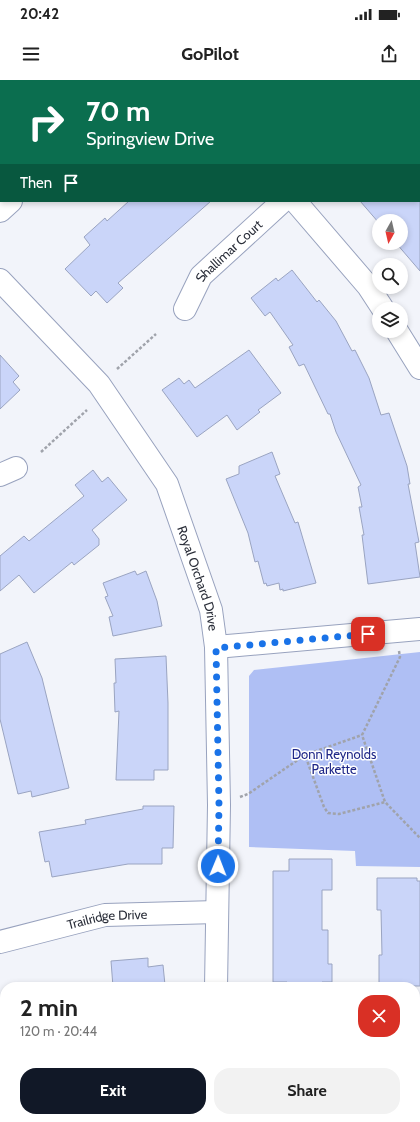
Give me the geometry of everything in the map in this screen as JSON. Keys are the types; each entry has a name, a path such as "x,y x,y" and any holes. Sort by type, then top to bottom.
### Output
{"street":[{"path":"0,211 10,202"},
{"name":"Shallimar Court","path":"185,309 201,276 282,202"},
{"path":"296,202 368,286 378,302"},
{"name":"Royal Orchard Drive","path":"0,280 99,384 167,484 211,610 216,648 219,805 216,982"},
{"path":"401,338 420,368"},
{"path":"216,648 420,629"},
{"name":"Trailridge Drive","path":"1,936 105,916 217,912"}],"path":[{"path":"117,369 156,334"},
{"path":"41,452 88,410"},
{"path":"219,805 248,794 305,755 362,735 400,657 398,631"},
{"path":"362,735 385,802 420,838"},
{"path":"305,755 324,807 328,813 339,814 385,802"}],"green space":[{"name":"Donn Reynolds Parkette","path":"420,652 420,867 356,866 355,851 249,847 249,676 254,670"}],"building":[{"path":"128,202 210,202 118,283 123,288 107,303 96,291 91,296 65,269 90,245 84,237 105,218 107,221"},
{"path":"361,202 420,202 420,271 402,250 408,250 408,214 372,215"},
{"path":"292,270 317,302 319,300 336,321 352,351 355,350 369,378 381,415 389,413 407,466 410,484 408,484 419,542 415,543 420,577 368,584 362,535 364,535 359,507 362,507 358,487 361,485 336,432 330,414 328,414 304,364 299,366 289,347 293,345 270,312 265,316 251,298 276,278 278,281"},
{"path":"249,350 281,393 258,410 260,412 237,430 227,415 197,437 162,390 179,378 184,384 189,380 195,388"},
{"path":"0,355 19,376 13,382 20,390 0,409"},
{"path":"272,452 280,474 275,476 295,523 298,522 316,583 283,591 283,589 280,590 279,583 267,586 266,583 264,584 258,561 255,562 248,533 226,479 239,474 239,466"},
{"path":"93,470 102,482 108,477 127,500 92,530 99,539 99,545 74,565 72,562 34,593 19,575 0,591 0,556 24,536 29,541 84,496 75,485"},
{"path":"135,571 137,575 146,571 157,601 162,626 113,636 109,617 113,616 105,597 108,596 103,583"},
{"path":"27,642 42,678 69,788 32,797 31,791 18,794 0,719 0,654"},
{"path":"166,656 168,770 154,770 154,780 116,780 119,711 115,712 115,659"},
{"path":"143,806 174,806 173,848 162,848 162,864 128,864 52,877 49,861 45,862 39,832 86,824 85,820 143,809"},
{"path":"289,859 332,859 332,890 322,890 322,930 328,930 328,964 332,964 332,982 273,982 273,871 289,871"},
{"path":"377,878 417,878 417,881 420,881 420,982 379,982 379,955 382,955 381,910 377,910"},
{"path":"148,958 148,967 163,965 165,982 113,982 111,961"}],"route":[{"path":"218,866 219,805 216,648 368,634"}]}
